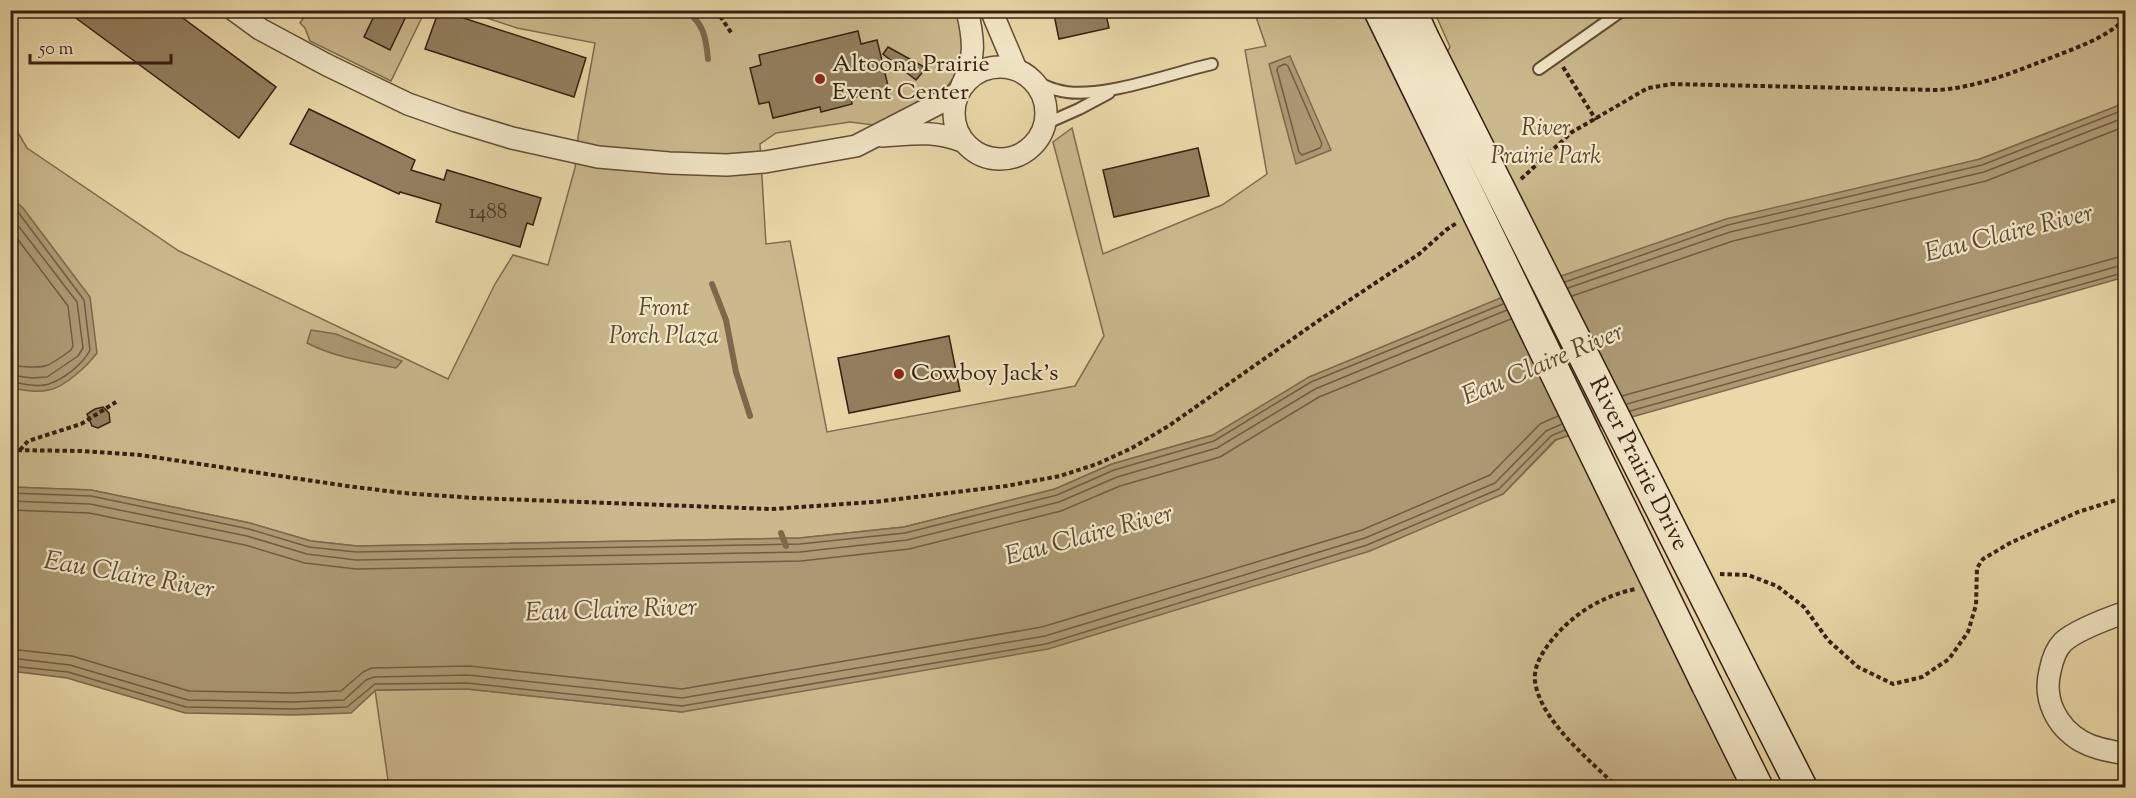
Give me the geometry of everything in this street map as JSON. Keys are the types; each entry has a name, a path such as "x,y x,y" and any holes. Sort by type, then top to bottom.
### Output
{"main road":[{"name":"River Prairie Drive","path":"1379,10 1410,43 1741,668 1802,788"},
{"name":"River Prairie Drive","path":"1411,10 1410,43 1707,685 1758,788"}],"street":[{"path":"234,10 260,29 333,69 408,104 456,122 557,149 598,157 727,165 765,162 856,146 959,90 972,75 985,68 1000,66 1023,74 1039,88 1044,99 1045,124 1040,137 1031,148 1007,159 993,159 970,149 956,130 953,106 959,90 967,75 973,48 967,10"},
{"path":"991,10 1023,74"},
{"path":"875,137 922,133 941,134 962,141"},
{"path":"2126,612 2097,622 2063,642 2052,660 2046,686 2052,708 2064,727 2081,741 2101,749 2126,754"}],"lane":[{"path":"1539,69 1558,58 1623,10"},
{"path":"1023,74 1057,91 1097,92 1212,64"},
{"path":"1045,124 1079,110 1115,89"}],"path":[{"path":"716,10 732,34"},
{"path":"1518,183 1572,132 1648,88 1661,85 1938,90 1959,88 1999,78 2087,43 2104,35 2126,18"},
{"path":"1558,58 1596,120"},
{"path":"10,450 140,455 392,491 522,500 771,509 874,502 1006,486 1060,476 1097,464 1131,448 1170,425 1318,321 1419,254 1446,230 1464,218"},
{"path":"21,450 28,441 81,424 116,402"},
{"path":"1719,573 1748,575 1777,586 1804,607 1828,640 1858,667 1893,684 1922,677 1949,659 1968,632 1976,605 1977,568 1983,559 2010,543 2078,512 2126,497"},
{"path":"1618,788 1557,728 1540,698 1534,680 1545,649 1581,611 1618,593 1640,589"}],"green space":[{"path":"308,11 425,11 391,81 310,41 305,28 300,23"},
{"name":"River Prairie Park","path":"466,11 958,11 964,54 955,76 945,89 874,125 850,122 776,133 760,144 766,244 790,241 827,432 1075,386 1104,336 1053,142 1072,128 1103,254 1222,205 1267,174 1245,50 1266,46 1254,11 1362,11 1411,112 1450,47 1434,11 2125,11 2125,103 1980,159 1213,435 1112,464 1055,489 904,527 800,538 357,546 311,541 250,523 91,490 11,487 10,119 27,148 179,251 448,379 495,284 513,255 548,265 575,168 578,137 595,43 517,28"},
{"path":"1579,432 1750,787 389,787 375,690 467,689 682,712 1503,494 1556,440"}],"water":[{"path":"1290,56 1331,150 1296,164 1269,64"},
{"name":"Eau Claire River","path":"2125,103 2125,277 1555,440 1503,494 1370,551 1048,649 682,712 467,689 376,690 351,713 292,715 185,713 67,678 11,671 11,487 91,490 250,523 311,541 357,546 800,538 904,527 1055,489 1112,464 1213,435 1309,377 1515,292 1726,219 1980,159"},
{"path":"11,197 23,208 90,297 97,353 82,370 69,380 44,391 11,388"},
{"path":"311,330 336,334 402,361 396,368 328,352 307,343"}],"building":[{"path":"65,10 172,10 276,87 239,138"},
{"path":"377,10 409,10 390,50 364,37"},
{"path":"439,10 586,58 574,97 425,49"},
{"path":"1053,10 1105,10 1109,28 1059,39"},
{"name":"Altoona Prairie Event Center","path":"858,31 861,44 877,40 889,90 851,98 852,104 821,112 820,107 773,118 769,102 759,104 750,68 761,65 759,55"},
{"path":"888,47 926,68 916,80 883,54"},
{"path":"309,109 415,160 411,170 444,180 447,170 541,198 533,225 527,223 520,247 436,222 441,204 400,192 399,194 290,144"},
{"path":"1198,148 1209,196 1114,217 1103,170"},
{"name":"Cowboy Jack's","path":"949,336 960,391 849,413 838,358"},
{"path":"103,407 109,413 110,422 98,428 92,426 87,414"}],"waterway":[{"path":"685,10 696,20 703,32 708,59"},
{"path":"712,284 726,320 736,372 750,416"},
{"path":"781,533 786,546"}],"place":[{"name":"Altoona Prairie Event Center","path":"820,79"},
{"name":"Cowboy Jack's","path":"899,374"}],"park label":[{"name":"Front Porch Plaza","path":"664,323"}]}
